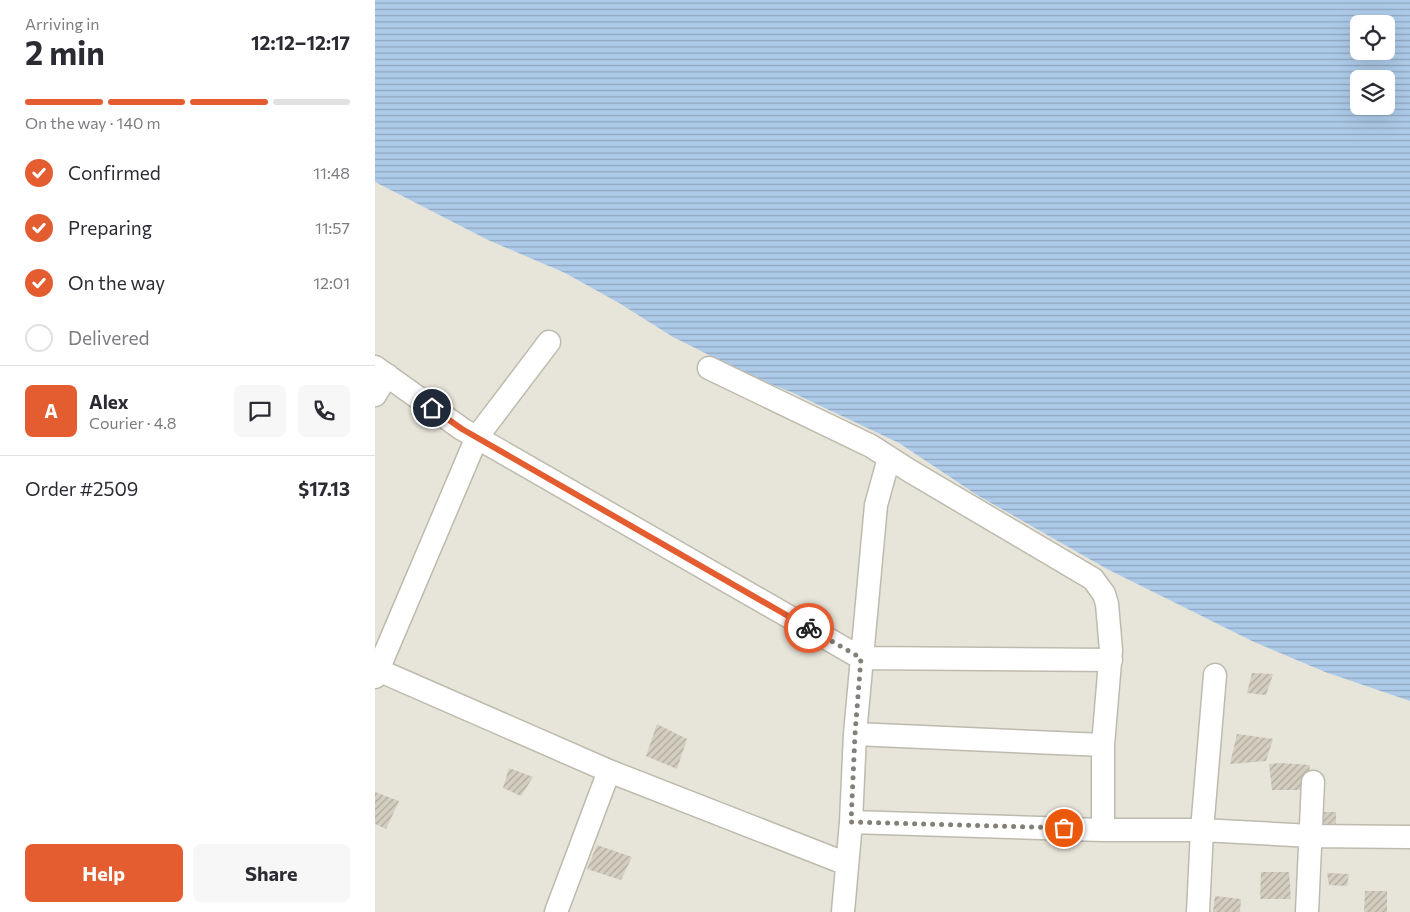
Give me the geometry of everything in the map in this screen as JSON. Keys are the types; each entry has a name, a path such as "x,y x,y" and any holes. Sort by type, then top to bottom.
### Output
{"street":[{"path":"549,342 477,438 377,674 609,771 847,864"},
{"path":"709,368 871,446 909,471 1093,579 1104,594 1107,604 1111,650 1103,745 1103,830"},
{"path":"375,395 381,371 477,438 861,658 1111,660"},
{"path":"843,912 851,822 861,658 876,505 889,458"},
{"path":"1198,912 1202,830 1215,675"},
{"path":"855,734 1103,745"},
{"path":"556,912 609,771"},
{"path":"1307,912 1313,782"},
{"path":"851,822 1103,830 1202,830 1311,836 1410,837"}],"shaded area":[{"path":"375,182 488,240 565,273 755,378 791,392 899,443 977,495 1107,569 1254,642 1325,672 1410,701 1410,912 375,912"}],"water":[{"path":"375,0 1410,0 1410,701 1325,672 1254,642 1107,569 977,495 899,443 791,392 755,378 673,337 619,303 565,273 488,240 375,182"}],"building":[{"path":"1252,673 1273,674 1266,695 1247,693"},
{"path":"657,724 687,739 677,769 646,756"},
{"path":"1237,734 1273,739 1266,761 1230,764"},
{"path":"1269,764 1310,765 1306,790 1272,790"},
{"path":"509,768 533,777 521,796 503,788"},
{"path":"375,792 399,801 386,829 375,824"},
{"path":"1321,812 1336,812 1336,825 1318,825"},
{"path":"597,845 632,857 621,880 587,869"},
{"path":"1261,872 1289,872 1291,899 1260,899"},
{"path":"1327,873 1349,874 1347,886 1329,885"},
{"path":"1365,891 1387,891 1387,912 1364,912"},
{"path":"1215,896 1241,899 1240,912 1213,912"}],"way so far":[{"path":"809,628 861,658 851,822 1064,828"}],"route":[{"path":"432,408 462,429 809,628"}]}
